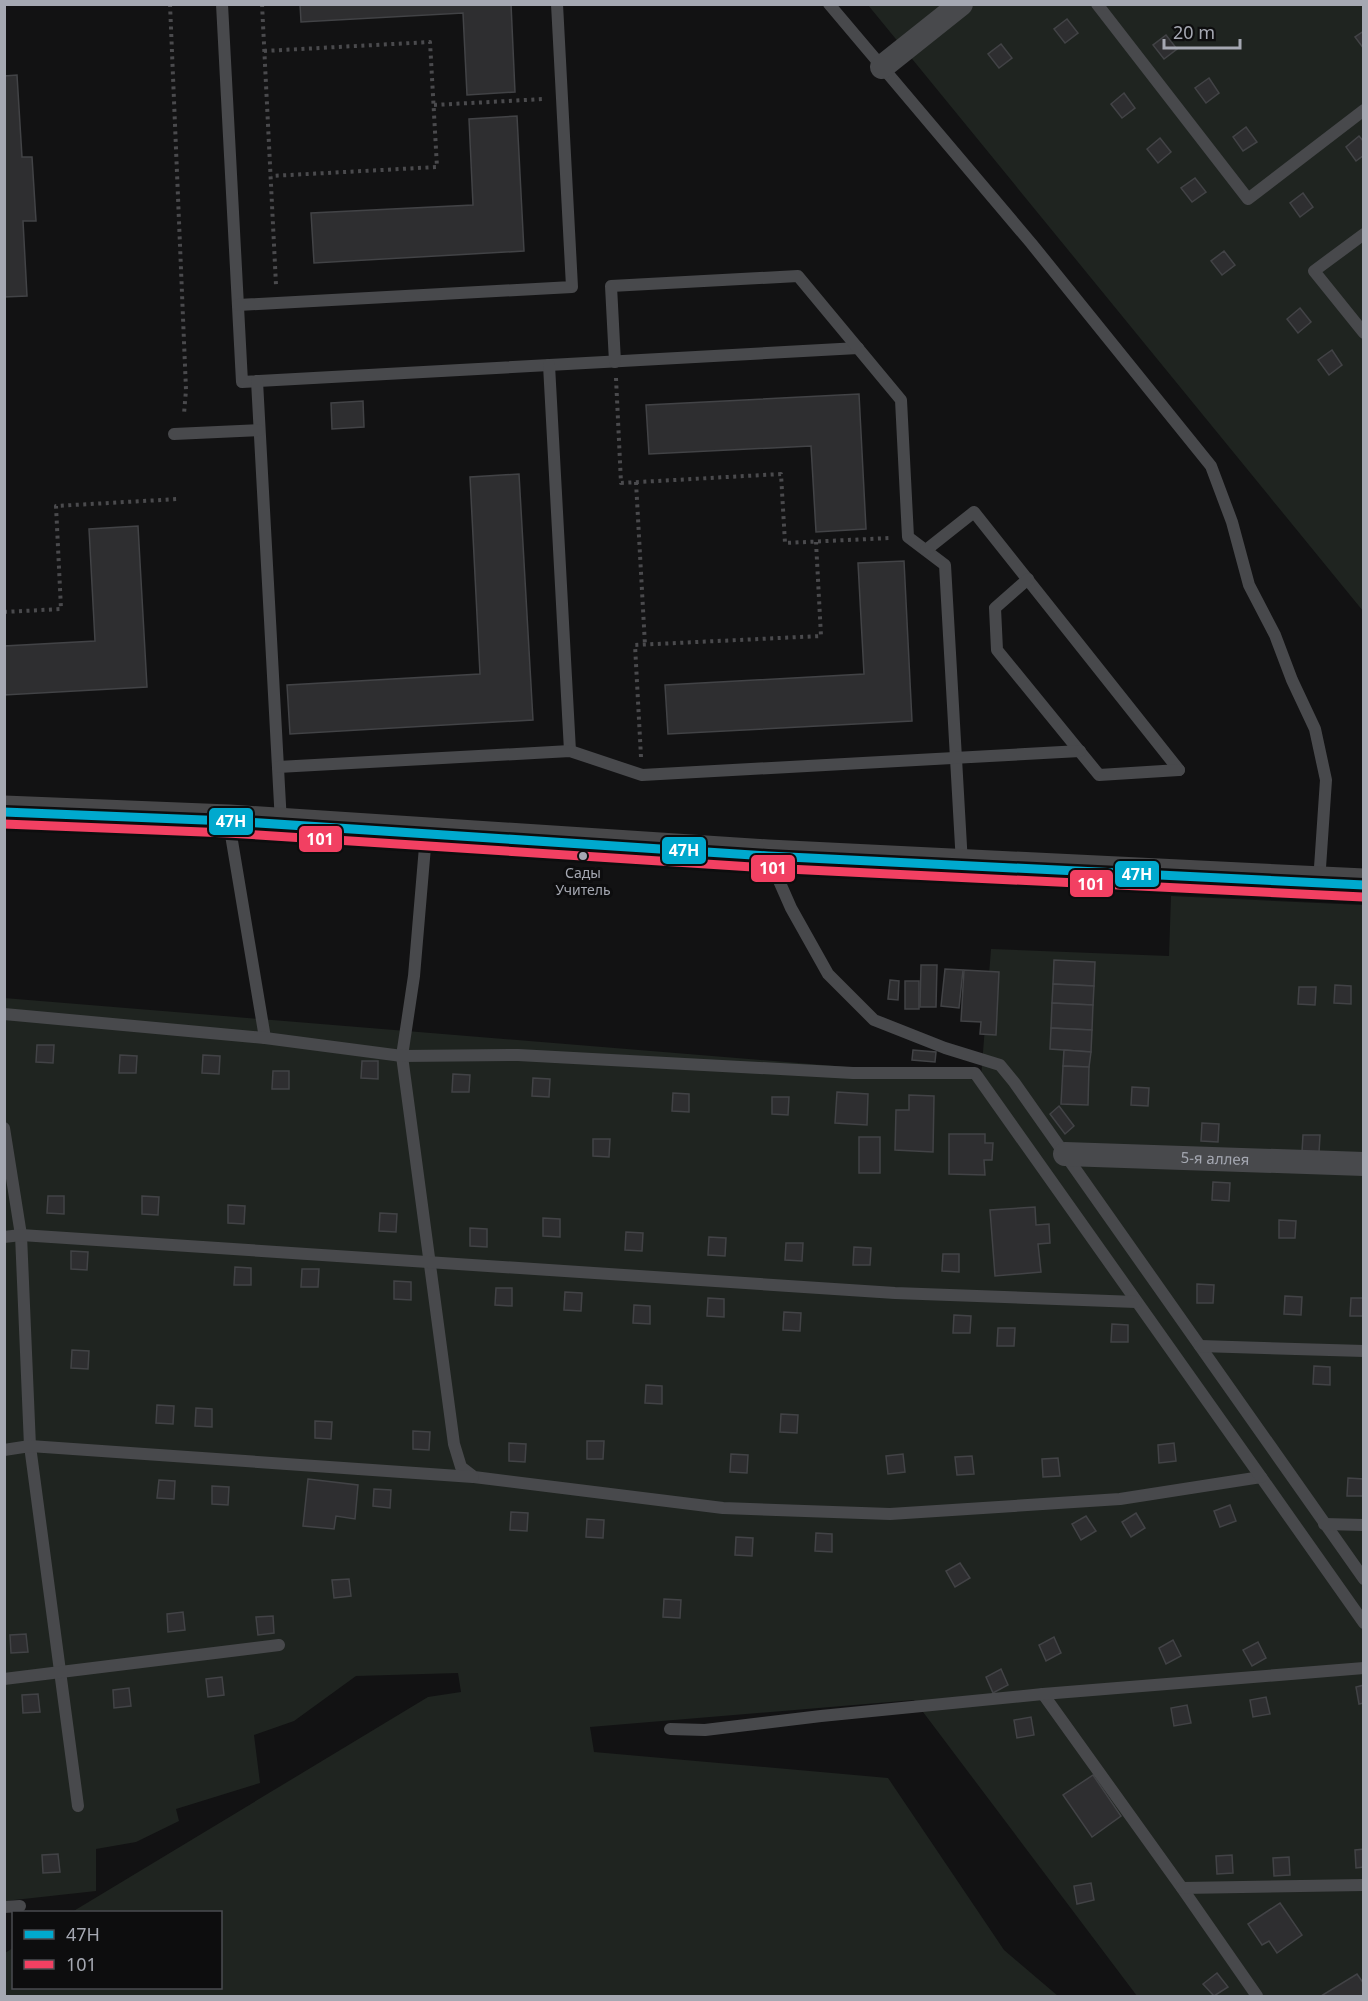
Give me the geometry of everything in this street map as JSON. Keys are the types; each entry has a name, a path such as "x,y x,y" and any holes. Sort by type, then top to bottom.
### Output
{"main road":[{"path":"4,812 229,821 768,856 1364,885"}],"street":[{"path":"882,67 961,4"},
{"name":"5-я аллея","path":"1065,1155 1364,1164"}],"lane":[{"path":"222,4 242,382 858,348"},
{"path":"238,305 572,287 556,4"},
{"path":"829,4 1031,243 1211,466 1232,522 1249,585 1275,635 1292,680 1315,729 1326,780 1319,883"},
{"path":"1097,4 1248,199 1364,110"},
{"path":"1364,234 1314,271 1364,333"},
{"path":"615,362 611,286 798,276 901,400 908,537 945,565 962,865"},
{"path":"549,365 570,750"},
{"path":"257,381 281,825"},
{"path":"174,434 259,430"},
{"path":"926,550 974,512 1028,579 1179,770 1099,775 997,650 995,608 1028,579"},
{"path":"278,766 570,750 642,775 1080,751"},
{"path":"229,821 265,1038"},
{"path":"427,833 414,976 402,1056 454,1444 461,1467 474,1477"},
{"path":"768,856 791,908 828,974 874,1020 945,1048 1000,1065 1364,1579"},
{"path":"4,1014 265,1038 402,1056 518,1055 853,1073 975,1073 1364,1623"},
{"path":"4,1128 21,1235 30,1446 78,1806"},
{"path":"4,1237 21,1235 895,1293 1136,1302"},
{"path":"1200,1346 1364,1351"},
{"path":"4,1450 30,1446 474,1477 723,1508 890,1514 1120,1499 1261,1476"},
{"path":"1324,1524 1364,1525"},
{"path":"4,1679 279,1645"},
{"path":"670,1729 705,1730 1043,1694 1364,1668"},
{"path":"1043,1694 1257,1996"},
{"path":"1182,1888 1364,1885"},
{"path":"4,1907 20,1906"}],"path":[{"path":"170,4 186,390 184,414 174,434"},
{"path":"262,4 277,303"},
{"path":"264,51 430,42 434,105 437,167 271,176"},
{"path":"434,105 562,98"},
{"path":"615,362 621,483 781,474 785,543 908,537"},
{"path":"636,482 645,645"},
{"path":"4,612 61,609 56,506 178,499"},
{"path":"642,775 635,645 821,636 816,542"}],"shaded area":[{"path":"868,5 1363,5 1363,611 904,49"},
{"path":"1171,896 1363,905 1363,1996 1137,1996 914,1700 590,1727 594,1752 888,1778 1004,1950 1058,1996 5,1996 5,1953 12,1949 12,1989 222,1989 222,1911 74,1911 428,1697 461,1692 458,1673 356,1676 294,1721 254,1735 260,1783 176,1809 179,1821 136,1842 96,1849 96,1891 5,1901 4,998 981,1078 991,949 1169,956"}],"building":[{"path":"300,4 511,4 515,92 467,95 463,13 301,22"},
{"path":"1067,19 1078,33 1065,43 1054,29"},
{"path":"1364,31 1364,49 1355,37"},
{"path":"1166,35 1177,49 1164,59 1153,45"},
{"path":"1001,44 1012,58 999,68 988,54"},
{"path":"17,75 22,157 32,157 36,221 23,221 27,296 4,297 4,76"},
{"path":"1209,78 1219,93 1206,103 1195,88"},
{"path":"1124,93 1135,108 1122,118 1111,104"},
{"path":"517,116 524,251 314,263 311,213 473,205 469,119"},
{"path":"1246,127 1257,142 1243,151 1233,137"},
{"path":"1359,136 1364,142 1364,155 1356,161 1346,147"},
{"path":"1160,138 1171,152 1158,163 1147,149"},
{"path":"1195,178 1206,192 1192,202 1181,188"},
{"path":"1303,193 1313,207 1300,217 1290,203"},
{"path":"1224,251 1235,265 1222,275 1211,261"},
{"path":"1300,308 1311,322 1298,333 1287,319"},
{"path":"1332,350 1342,365 1329,375 1318,360"},
{"path":"859,394 866,529 816,532 811,446 649,454 646,405"},
{"path":"363,401 364,427 332,429 331,403"},
{"path":"519,474 533,720 290,734 287,685 480,674 470,477"},
{"path":"138,526 147,687 4,695 4,646 95,641 89,529"},
{"path":"904,561 912,721 668,734 665,685 864,674 858,563"},
{"path":"1054,960 1095,962 1094,986 1053,984"},
{"path":"921,965 937,965 936,1007 920,1007"},
{"path":"945,969 963,970 959,1008 941,1006"},
{"path":"964,970 999,972 996,1035 980,1034 981,1022 961,1021"},
{"path":"890,980 899,981 898,1000 888,999"},
{"path":"905,981 919,981 919,1009 905,1009"},
{"path":"1053,984 1094,986 1093,1005 1052,1003"},
{"path":"1335,985 1351,986 1351,1004 1334,1003"},
{"path":"1299,987 1316,987 1315,1005 1298,1004"},
{"path":"1052,1003 1093,1005 1092,1030 1051,1028"},
{"path":"1051,1028 1092,1030 1091,1052 1050,1049"},
{"path":"37,1045 54,1045 53,1063 36,1062"},
{"path":"913,1050 936,1052 935,1062 912,1060"},
{"path":"1064,1050 1091,1052 1089,1067 1063,1066"},
{"path":"120,1055 137,1056 136,1073 119,1073"},
{"path":"203,1055 220,1056 219,1074 202,1073"},
{"path":"362,1061 378,1061 378,1079 361,1078"},
{"path":"1063,1066 1089,1067 1088,1105 1061,1104"},
{"path":"273,1071 289,1071 289,1089 272,1089"},
{"path":"453,1074 470,1075 469,1092 452,1092"},
{"path":"533,1078 550,1079 549,1097 532,1096"},
{"path":"1132,1087 1149,1088 1148,1106 1131,1105"},
{"path":"837,1092 868,1094 867,1125 835,1123"},
{"path":"673,1093 689,1094 689,1112 672,1111"},
{"path":"909,1095 934,1096 933,1152 895,1150 896,1110 909,1110"},
{"path":"772,1097 789,1097 788,1115 772,1114"},
{"path":"1059,1106 1074,1126 1065,1134 1050,1114"},
{"path":"1202,1123 1219,1124 1218,1142 1201,1141"},
{"path":"949,1134 985,1134 985,1143 993,1143 992,1160 984,1160 985,1175 949,1174"},
{"path":"1303,1135 1320,1135 1319,1153 1302,1152"},
{"path":"859,1137 880,1137 880,1173 859,1173"},
{"path":"593,1139 610,1139 609,1157 593,1156"},
{"path":"1213,1182 1230,1183 1229,1201 1212,1200"},
{"path":"48,1196 64,1196 64,1214 47,1213"},
{"path":"142,1196 159,1197 158,1215 142,1214"},
{"path":"228,1205 245,1206 244,1224 228,1223"},
{"path":"1035,1207 1036,1225 1049,1224 1050,1243 1038,1244 1041,1272 995,1276 990,1210"},
{"path":"380,1213 397,1214 396,1232 379,1231"},
{"path":"543,1218 560,1219 560,1237 543,1236"},
{"path":"1279,1220 1296,1221 1295,1238 1279,1238"},
{"path":"470,1228 487,1229 487,1247 470,1246"},
{"path":"626,1232 643,1233 642,1251 625,1250"},
{"path":"709,1237 726,1238 725,1256 708,1255"},
{"path":"786,1243 803,1243 802,1261 785,1260"},
{"path":"854,1247 871,1248 870,1265 853,1265"},
{"path":"71,1251 88,1252 87,1270 71,1269"},
{"path":"943,1254 959,1254 959,1272 942,1271"},
{"path":"235,1267 251,1268 251,1285 234,1285"},
{"path":"302,1269 319,1269 318,1287 301,1287"},
{"path":"394,1281 411,1282 411,1300 394,1299"},
{"path":"1197,1284 1214,1285 1213,1303 1197,1303"},
{"path":"496,1288 512,1288 512,1306 495,1305"},
{"path":"565,1292 582,1293 581,1311 564,1310"},
{"path":"1285,1296 1302,1297 1301,1315 1284,1314"},
{"path":"708,1298 724,1299 724,1317 707,1316"},
{"path":"1351,1298 1364,1298 1364,1316 1350,1316"},
{"path":"634,1305 650,1306 650,1324 633,1323"},
{"path":"784,1312 801,1313 800,1331 783,1330"},
{"path":"954,1315 971,1316 970,1333 953,1333"},
{"path":"1112,1324 1128,1325 1128,1342 1111,1342"},
{"path":"998,1328 1015,1328 1014,1346 997,1346"},
{"path":"72,1350 89,1351 88,1369 71,1368"},
{"path":"1314,1366 1330,1367 1330,1385 1313,1384"},
{"path":"646,1385 662,1386 662,1404 645,1403"},
{"path":"157,1405 174,1406 173,1424 156,1423"},
{"path":"196,1408 212,1409 212,1427 195,1426"},
{"path":"781,1414 798,1415 797,1433 780,1432"},
{"path":"315,1421 332,1422 331,1439 315,1438"},
{"path":"413,1431 430,1432 429,1450 413,1449"},
{"path":"587,1441 604,1441 603,1459 587,1459"},
{"path":"509,1443 526,1444 525,1462 509,1461"},
{"path":"1174,1443 1176,1461 1159,1463 1158,1445"},
{"path":"731,1454 748,1455 747,1473 730,1472"},
{"path":"903,1454 905,1472 888,1474 886,1456"},
{"path":"972,1456 974,1474 957,1475 955,1457"},
{"path":"1058,1458 1060,1476 1043,1477 1042,1459"},
{"path":"1348,1478 1364,1479 1364,1496 1347,1496"},
{"path":"308,1479 358,1485 355,1519 336,1516 334,1529 303,1526"},
{"path":"159,1480 175,1481 174,1499 157,1498"},
{"path":"212,1486 229,1487 228,1505 212,1504"},
{"path":"374,1489 391,1490 390,1508 373,1506"},
{"path":"1230,1505 1236,1521 1220,1527 1214,1511"},
{"path":"511,1512 528,1513 527,1531 510,1530"},
{"path":"1136,1513 1145,1528 1131,1537 1122,1522"},
{"path":"1086,1516 1096,1531 1081,1540 1072,1524"},
{"path":"587,1519 604,1520 603,1538 586,1537"},
{"path":"816,1533 832,1534 832,1552 815,1551"},
{"path":"736,1537 753,1538 752,1556 735,1555"},
{"path":"960,1563 970,1578 955,1587 946,1571"},
{"path":"349,1579 351,1596 334,1598 332,1580"},
{"path":"664,1599 681,1600 680,1618 663,1617"},
{"path":"183,1612 185,1630 168,1632 167,1614"},
{"path":"273,1616 274,1633 258,1635 256,1617"},
{"path":"26,1634 28,1652 11,1653 10,1635"},
{"path":"1054,1637 1061,1653 1046,1661 1039,1645"},
{"path":"1173,1640 1181,1656 1166,1664 1159,1648"},
{"path":"1258,1642 1266,1658 1252,1666 1243,1650"},
{"path":"1001,1669 1008,1685 993,1693 986,1677"},
{"path":"222,1677 224,1695 208,1697 206,1679"},
{"path":"1364,1685 1364,1703 1359,1704 1356,1687"},
{"path":"129,1688 131,1706 114,1708 113,1690"},
{"path":"38,1694 40,1712 23,1713 22,1695"},
{"path":"1266,1697 1270,1714 1253,1717 1250,1700"},
{"path":"1187,1705 1191,1723 1174,1726 1171,1708"},
{"path":"1031,1717 1034,1735 1017,1738 1014,1720"},
{"path":"1093,1775 1121,1816 1092,1837 1063,1795"},
{"path":"1364,1849 1364,1867 1356,1868 1355,1850"},
{"path":"58,1854 60,1872 43,1873 42,1855"},
{"path":"1232,1855 1233,1873 1217,1874 1216,1856"},
{"path":"1289,1857 1290,1875 1274,1876 1273,1858"},
{"path":"1091,1883 1094,1900 1077,1904 1074,1886"},
{"path":"1280,1903 1302,1935 1277,1953 1269,1941 1262,1945 1248,1924"},
{"path":"1217,1973 1228,1987 1214,1996 1203,1984"},
{"path":"1357,1974 1364,1984 1364,1996 1321,1996"}],"transit line":[{"name":"47Н","path":"4,812 229,821 768,856 1364,885"},
{"name":"101","path":"4,824 228,833 767,868 1363,897"}],"place":[{"name":"Сады Учитель","path":"583,856"}]}
